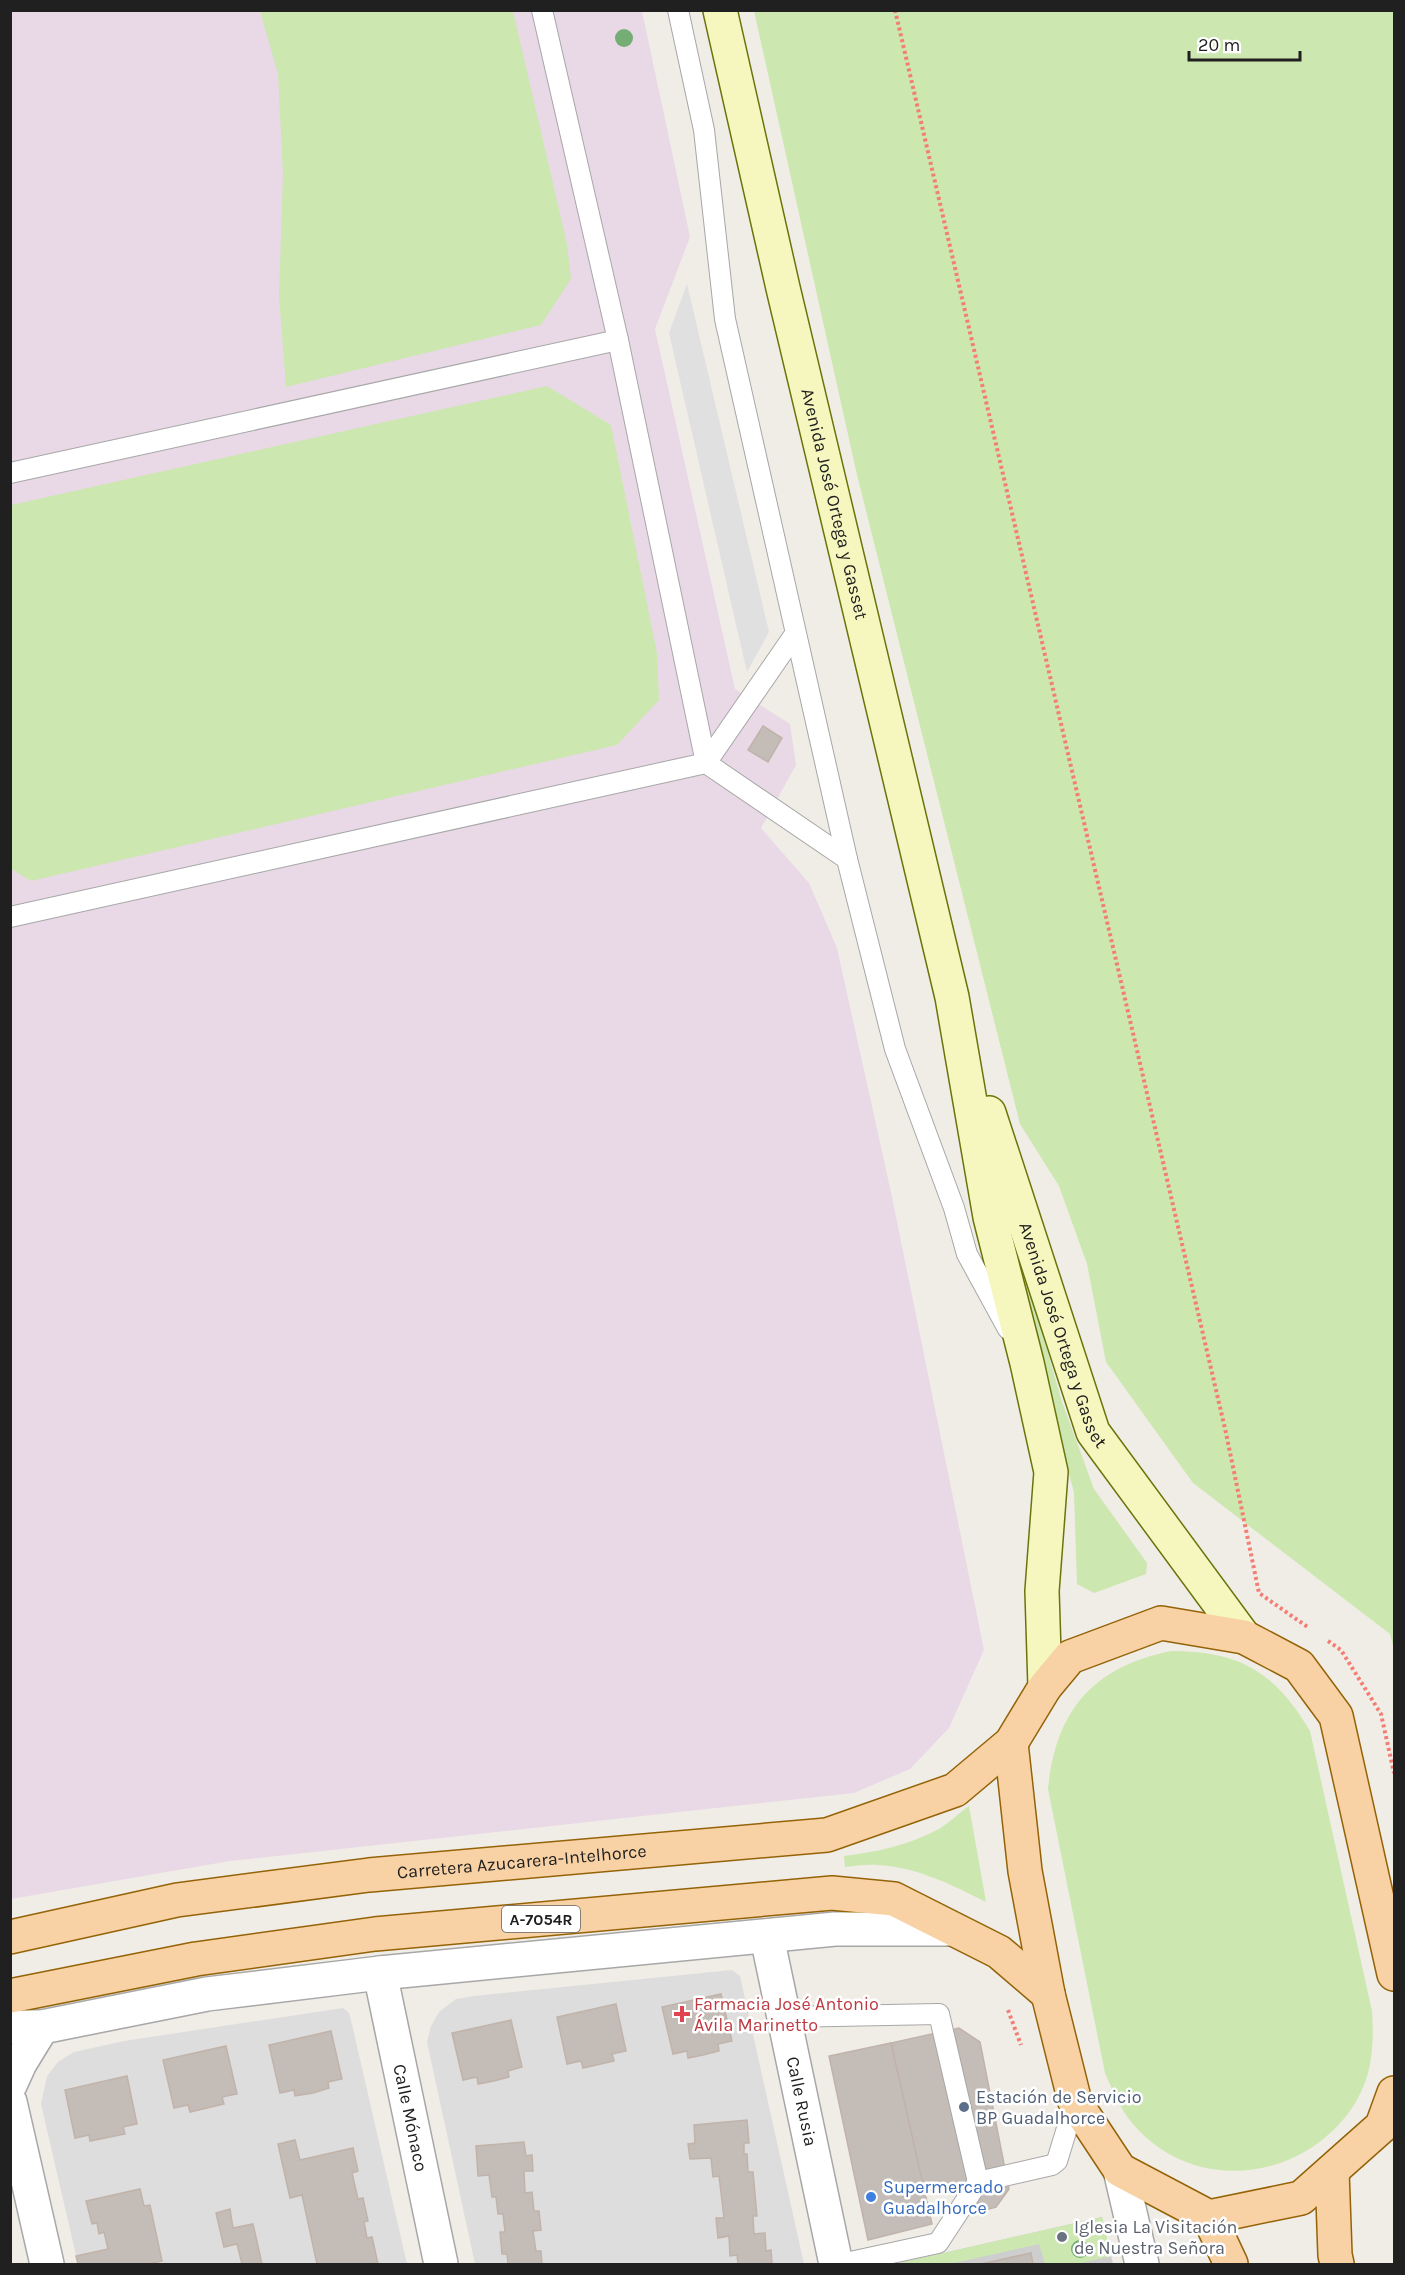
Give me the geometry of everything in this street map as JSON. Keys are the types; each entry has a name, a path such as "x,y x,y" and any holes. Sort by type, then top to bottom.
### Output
{"main road":[{"name":"Avenida José Ortega y Gasset","path":"720,10 783,288 952,997 990,1217 1027,1363 1051,1472 1042,1591 1045,1687"},
{"name":"Avenida José Ortega y Gasset","path":"952,997 1093,1432 1244,1637"},
{"name":"Carretera Azucarera-Intelhorce","path":"10,1937 177,1900 369,1875 827,1834 955,1790 1011,1743 1045,1687 1070,1657 1161,1623 1244,1637 1299,1666 1336,1716 1395,1974"},
{"path":"1011,1743 1025,1871 1048,1994 1075,2103 1120,2170 1209,2217 1231,2265"},
{"name":"A-7054R","path":"10,1996 196,1959 375,1934 832,1893 894,1899 999,1952 1048,1994"},
{"path":"1209,2217 1301,2198 1382,2127 1395,2093"},
{"path":"1332,2170 1337,2265"}],"street":[{"path":"10,2085 20,2063 26,2027 207,1994 380,1973 835,1929 950,1929"},
{"name":"Calle Rusia","path":"767,1937 838,2265"},
{"name":"Calle Mónaco","path":"380,1973 441,2265"},
{"path":"10,2102 47,2265"},
{"path":"1120,2170 1142,2265"}],"lane":[{"path":"542,10 618,340 706,763 847,860"},
{"path":"678,10 704,130 725,319 847,860 896,1049 954,1208 966,1254 1027,1363"},
{"path":"10,473 618,340"},
{"path":"10,917 706,763 795,634"},
{"path":"784,2017 939,2014 978,2182"},
{"path":"838,2265 938,2243 978,2182 1052,2165 1057,2161 1075,2103"}],"path":[{"path":"895,10 1226,1432 1259,1593 1313,1631"},
{"path":"1322,1638 1341,1650 1381,1714 1395,1773"},
{"path":"1005,2001 1024,2054"}],"shaded area":[{"path":"11,11 642,11 690,237 655,329 735,689 790,724 796,765 761,828 809,883 837,948 892,1197 984,1650 949,1728 910,1769 854,1793 230,1861 11,1899"},
{"path":"687,284 769,632 747,672 669,333"},
{"path":"732,1970 740,1976 804,2264 475,2264 427,2042 431,2026 439,2012 456,1999 474,1996"},
{"path":"343,2008 349,2013 351,2020 407,2264 78,2264 41,2104 47,2076 58,2062 74,2052 124,2041"},
{"name":"Iglesia La Visitación de Nuestra Señora","path":"1102,2217 1113,2264 895,2264"}],"green space":[{"path":"260,11 513,11 567,244 571,279 541,325 286,387 279,296 283,175 278,74"},
{"path":"754,11 1394,11 1394,1650 1390,1634 1193,1483 1106,1362 1087,1264 1059,1186 1020,1124 857,475"},
{"path":"547,386 611,425 657,653 659,700 617,745 31,881 11,869 11,505"},
{"path":"1020,1256 1062,1402 1094,1489 1147,1563 1146,1574 1094,1593 1077,1584 1074,1492 1011,1259"},
{"path":"1171,1651 1217,1655 1253,1669 1283,1694 1310,1731 1372,2011 1373,2034 1369,2067 1357,2100 1336,2127 1311,2148 1282,2162 1251,2170 1219,2170 1188,2163 1159,2147 1133,2124 1117,2100 1105,2073 1048,1789 1052,1761 1060,1736 1083,1696 1120,1668 1144,1658"},
{"path":"969,1806 986,1902 947,1883 907,1869 874,1865 845,1867 844,1856 904,1844 939,1829"},
{"name":"Iglesia La Visitación de Nuestra Señora","path":"1102,2217 1111,2256 1077,2264 1045,2264 1039,2244 950,2264 895,2264"}],"building":[{"path":"763,726 782,738 768,762 748,750"},
{"path":"721,1994 732,2041 718,2044 719,2051 703,2055 688,2058 687,2051 673,2054 662,2007"},
{"path":"616,2004 626,2051 612,2054 614,2061 583,2068 581,2061 567,2064 557,2017"},
{"path":"511,2020 522,2067 508,2071 509,2077 494,2081 478,2084 477,2077 463,2080 452,2033"},
{"path":"959,2028 980,2042 1009,2189 996,2207 963,2216 954,2184 924,2192 891,2043"},
{"path":"331,2031 342,2079 328,2082 329,2088 313,2093 295,2096 294,2090 280,2093 269,2045"},
{"path":"891,2043 932,2224 868,2240 829,2056"},
{"path":"226,2046 237,2094 222,2097 224,2104 190,2112 188,2105 174,2108 163,2060"},
{"path":"127,2076 137,2124 123,2127 125,2134 90,2141 89,2135 75,2138 65,2090"},
{"path":"747,2120 749,2143 744,2143 744,2154 747,2154 748,2172 753,2172 757,2216 753,2216 754,2234 765,2233 766,2251 771,2250 772,2264 738,2264 737,2255 730,2256 729,2236 718,2238 716,2218 724,2218 719,2176 713,2177 711,2158 690,2159 688,2144 695,2143 694,2125"},
{"path":"295,2140 300,2160 353,2148 358,2171 352,2173 358,2199 363,2198 368,2221 364,2222 367,2238 372,2237 378,2264 317,2264 302,2195 290,2198 278,2144"},
{"path":"524,2142 526,2156 532,2155 533,2171 524,2171 525,2193 532,2192 534,2211 539,2211 541,2230 533,2231 536,2251 541,2251 542,2264 508,2264 507,2254 502,2254 500,2232 505,2232 503,2214 498,2214 496,2197 492,2197 489,2175 478,2176 476,2146"},
{"path":"140,2189 144,2206 150,2205 162,2261 149,2264 78,2264 76,2256 108,2249 104,2232 99,2234 97,2223 92,2224 86,2201"},
{"path":"230,2209 233,2228 253,2224 262,2264 242,2264 237,2244 224,2247 216,2213"},
{"path":"1031,2253 1033,2264 981,2264"}],"place":[{"name":"Farmacia José Antonio Ávila Marinetto","path":"682,2014"},
{"name":"Estación de Servicio BP Guadalhorce","path":"964,2107"},
{"name":"Supermercado Guadalhorce","path":"871,2197"},
{"name":"Iglesia La Visitación de Nuestra Señora","path":"1062,2237"}]}
